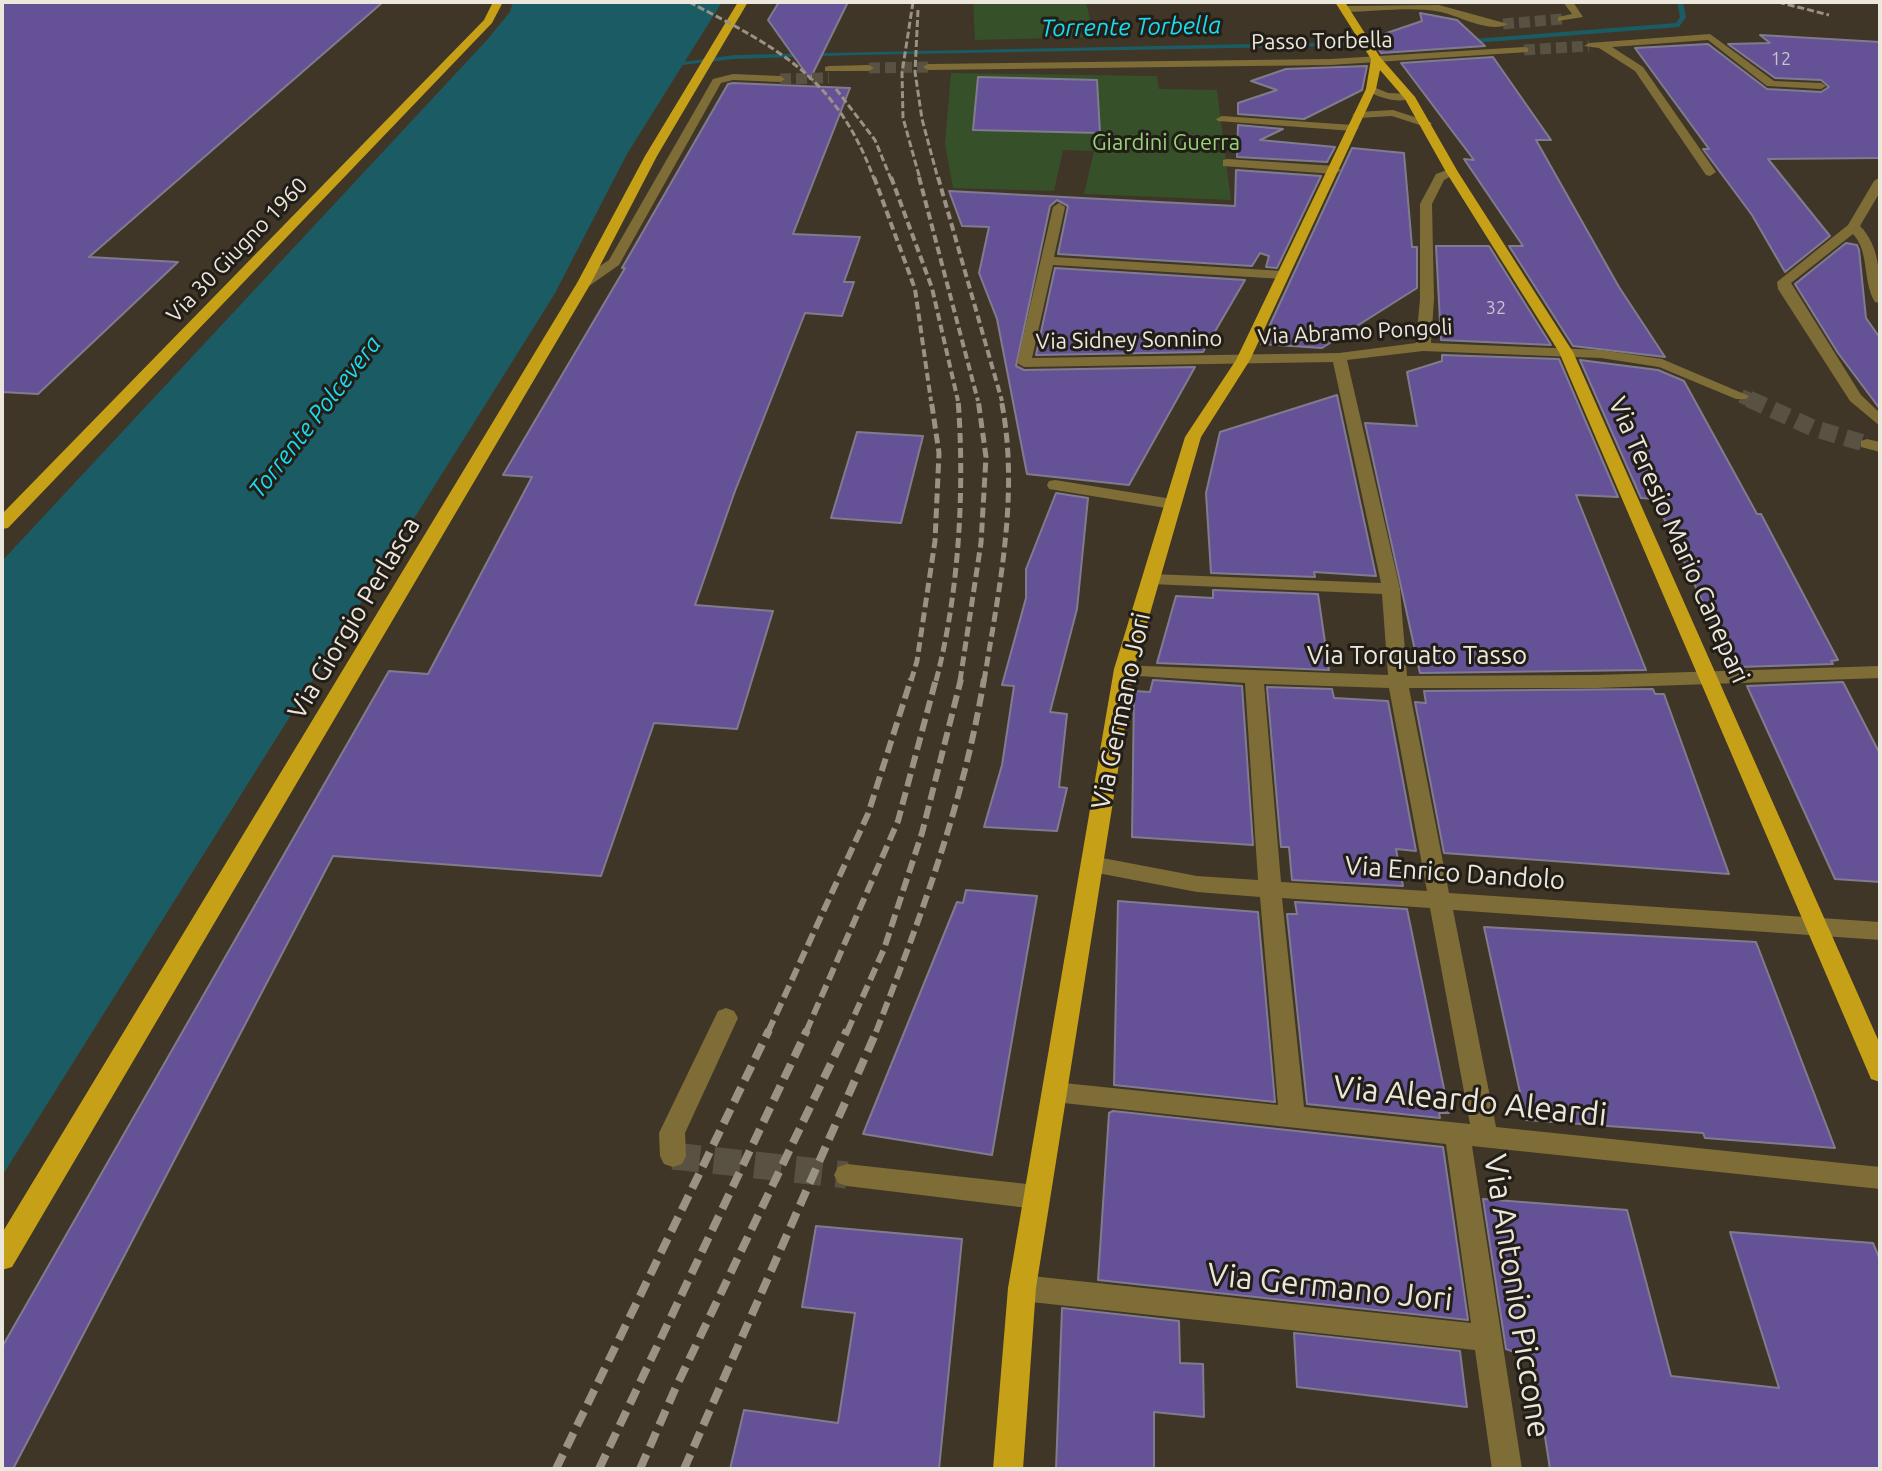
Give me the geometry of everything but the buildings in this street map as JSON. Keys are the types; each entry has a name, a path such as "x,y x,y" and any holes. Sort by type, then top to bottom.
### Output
{"main road":[{"name":"Via 30 Giugno 1960","path":"2,524 488,21 498,2"},
{"name":"Via Giorgio Perlasca","path":"2,1258 584,283 651,156 743,2"},
{"name":"Via Teresio Mario Canepari","path":"1342,6 1375,58 1409,97 1452,172 1566,352 1880,1072"},
{"name":"Via Germano Jori","path":"1008,1469 1022,1288 1124,669 1193,437 1243,360 1335,170 1371,89 1375,58"}],"street":[{"path":"1562,19 1579,15 1568,2"},
{"path":"1342,6 1439,8 1503,24"},
{"path":"1710,172 1639,69 1595,45 1710,37 1771,84 1821,86"},
{"name":"Passo Torbella","path":"928,67 1375,58 1524,50"},
{"path":"829,73 869,68"},
{"path":"584,283 614,262 717,81 780,75"},
{"path":"1371,89 1386,96 1409,97"},
{"path":"1222,119 1356,122 1393,113 1426,124"},
{"path":"1227,163 1335,170"},
{"path":"1423,347 1427,299 1426,204 1440,177 1452,172"},
{"path":"1880,181 1853,227 1784,282 1785,289 1855,398 1880,421"},
{"name":"Via Sidney Sonnino","path":"1059,207 1024,363 1243,360"},
{"path":"1853,227 1869,244 1874,287 1880,299"},
{"path":"1048,261 1283,275"},
{"name":"Via Abramo Pongoli","path":"1243,360 1339,357 1423,347 1566,352 1662,363 1741,396"},
{"name":"Via Antonio Piccone","path":"1339,357 1391,589 1398,683 1485,1138"},
{"path":"1055,485 1172,504"},
{"path":"1151,579 1391,589"},
{"name":"Via Torquato Tasso","path":"1124,669 1254,679 1398,683 1711,681 1880,672"},
{"path":"1254,679 1292,1116"},
{"name":"Via Enrico Dandolo","path":"1092,864 1197,884 1880,931"},
{"path":"673,1156 672,1133 726,1018"},
{"name":"Via Aleardo Aleardi","path":"1054,1092 1880,1178"},
{"name":"Via Antonio Piccone","path":"1457,1134 1507,1469"},
{"path":"847,1175 1036,1197"},
{"name":"Via Germano Jori","path":"1022,1288 1487,1338"}],"green space":[{"path":"973,2 1086,2 1094,37 975,40"},
{"name":"Giardini Guerra","path":"951,73 1157,76 1159,89 1217,90 1231,200 1084,194 1094,151 1063,150 1054,191 953,188 945,144"}],"water":[{"name":"Torrente Polcevera","path":"513,2 722,2 627,154 554,295 2,1176 2,561 487,40 510,12"}],"waterway":[{"name":"Torrente Torbella","path":"1461,42 1679,25 1683,17 1680,2"},
{"name":"Torrente Torbella","path":"665,65 734,57 856,53 1392,43"}],"tunnel":[{"path":"1503,24 1562,19"},
{"path":"1524,50 1589,46"},
{"path":"869,68 928,67"},
{"path":"780,79 829,78"},
{"path":"1741,396 1753,401"},
{"path":"1749,399 1813,428 1867,444"},
{"path":"673,1156 847,1175"}],"railway":[{"path":"689,2 751,35 802,70 842,115 874,179"},
{"path":"913,2 902,73 903,118 920,179"},
{"path":"1778,2 1829,15"},
{"path":"918,10 915,72 922,119 938,179"},
{"path":"836,89 875,140 891,179"},
{"path":"874,177 915,289 931,401"},
{"path":"891,177 932,288 958,401"},
{"path":"919,177 978,401"},
{"path":"938,177 1002,401"},
{"path":"911,681 917,661 935,541 939,453 931,399"},
{"path":"936,681 950,613 958,541 961,469 958,399"},
{"path":"960,681 981,543 986,457 978,399"},
{"path":"984,681 1001,576 1008,505 1006,434 1001,399"},
{"path":"768,1032 868,814 911,679"},
{"path":"806,1032 898,821 936,679"},
{"path":"847,1032 884,949 922,833 961,679"},
{"path":"876,1032 925,902 953,814 984,679"},
{"path":"556,1469 769,1030"},
{"path":"599,1469 807,1030"},
{"path":"640,1469 676,1387 847,1030"},
{"path":"684,1469 877,1030"}]}
